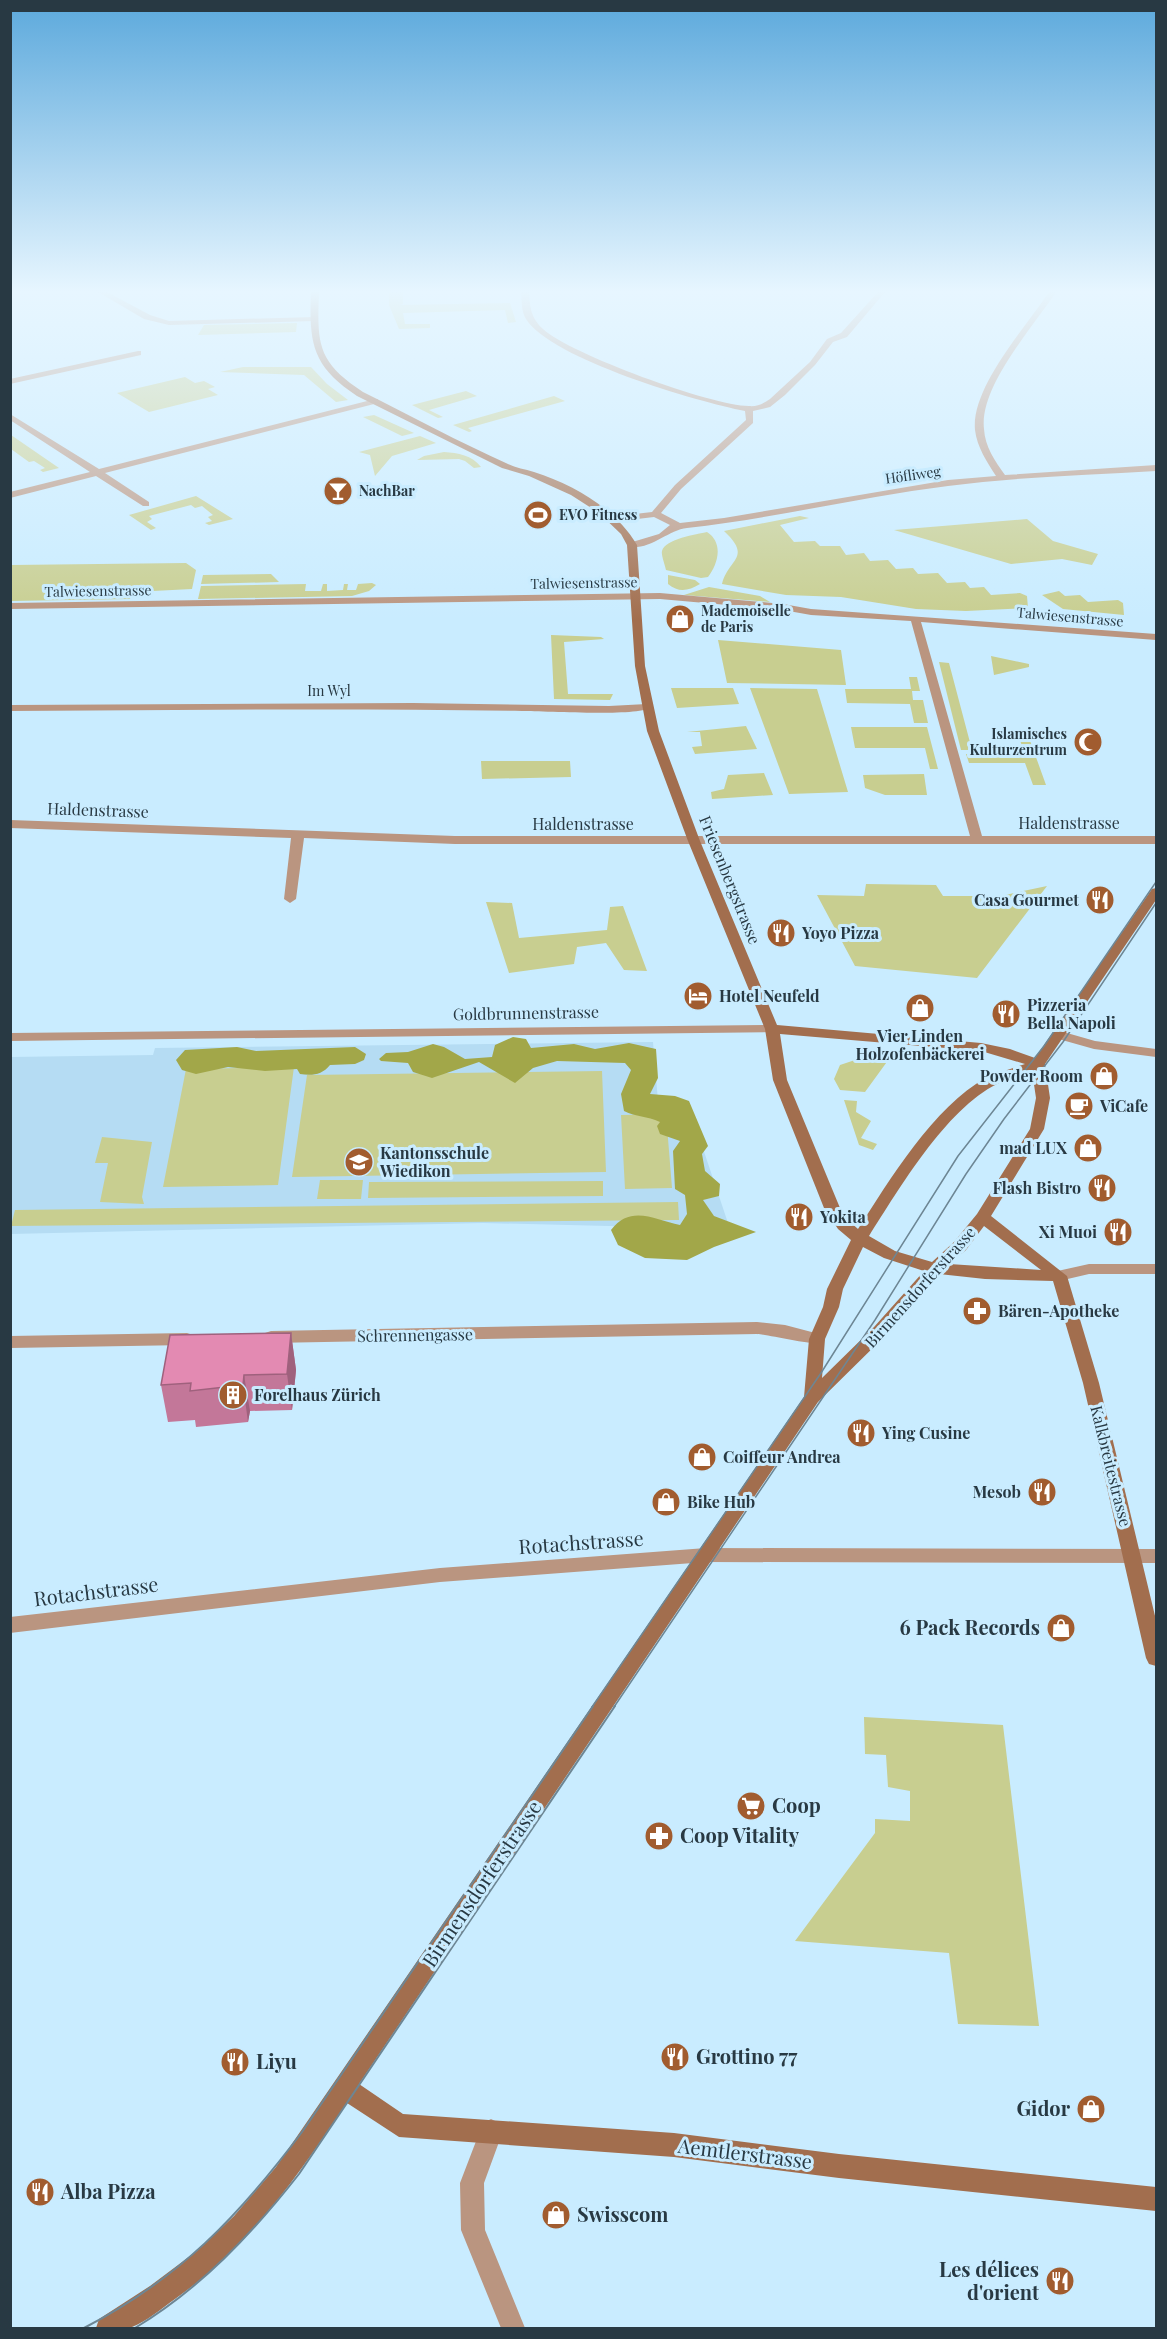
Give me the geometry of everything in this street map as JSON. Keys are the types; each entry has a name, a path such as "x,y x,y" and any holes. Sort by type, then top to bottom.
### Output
{"street":[{"path":"715,401 749,409 767,405 771,401"},
{"path":"982,401 978,421 981,441 992,465 1002,477"},
{"path":"10,495 375,402 515,471 526,481 593,514 612,519 655,514 670,520 676,526 658,537 632,545 622,527 612,519"},
{"path":"655,514 678,487 750,422 749,409"},
{"path":"10,416 146,504"},
{"name":"Höfliweg","path":"676,526 724,521 892,491 1002,477 1156,468"},
{"name":"Friesenbergstrasse","path":"632,545 639,656 647,707 694,841 772,1029 780,1080 832,1208 844,1228 860,1238 901,1260 935,1268"},
{"name":"Talwiesenstrasse","path":"10,606 635,596 772,606 811,612 1156,637"},
{"path":"915,618 977,840"},
{"name":"Im Wyl","path":"10,708 423,706 609,709 647,707"},
{"name":"Haldenstrasse","path":"10,824 455,840 1156,840"},
{"path":"290,899 298,834"},
{"path":"1038,1064 1156,892"},
{"name":"Goldbrunnenstrasse","path":"10,1037 772,1029 981,1047 1005,1052 1038,1064"},
{"path":"1060,1035 1094,1045 1156,1053"},
{"name":"Birmensdorferstrasse","path":"108,2328 158,2297 208,2258 236,2232 284,2175 812,1398 880,1331 935,1268 960,1246 983,1217 1037,1129 1043,1098 1038,1064 991,1081 959,1104 924,1144 894,1185 860,1238 842,1272 818,1339 812,1398"},
{"path":"983,1217 1059,1276"},
{"path":"935,1268 1059,1276 1089,1269 1156,1269"},
{"name":"Kalkbreitestrasse","path":"1059,1276 1091,1383 1156,1658"},
{"name":"Schrennengasse","path":"254,1337 757,1328 818,1339"},
{"path":"10,1342 209,1338"},
{"name":"Rotachstrasse","path":"10,1625 440,1575 706,1555 1156,1556"},
{"name":"Aemtlerstrasse","path":"345,2088 399,2125 674,2145 848,2167 1156,2199"},
{"path":"491,2130 472,2183 473,2230 513,2328"}],"shaded area":[{"name":"Kantonsschule Wiedikon","path":"653,1042 658,1101 687,1101 730,1229 483,1223 11,1234 10,1057 153,1055 155,1048"}],"green space":[{"path":"131,401 193,401 149,412"},
{"path":"427,401 459,401 429,410 443,417 438,418 412,405"},
{"path":"536,401 564,401 468,428 472,431 469,432 453,425"},
{"path":"374,415 414,433 402,436 363,417"},
{"path":"11,435 59,468 43,472 40,470 45,468 34,461 29,462 11,449"},
{"path":"420,436 436,443 392,456 375,476 370,455 359,452"},
{"path":"444,452 469,457 481,467 474,468 459,459 417,460 424,456"},
{"path":"196,496 233,519 209,525 205,523 212,521 208,517 213,515 202,506 195,508 191,505 149,516 152,519 147,522 156,528 151,530 129,515"},
{"path":"800,516 809,518 780,525 794,542 815,541 820,546 840,546 846,555 864,553 870,561 888,560 896,569 913,568 918,574 938,573 947,583 965,582 970,588 984,587 991,595 1020,593 1027,596 1028,608 966,611 916,609 841,597 786,595 722,584 738,553 737,547 724,531"},
{"path":"1027,519 1053,541 1098,554 1092,565 1062,559 1011,564 894,530"},
{"path":"707,532 716,542 718,554 708,577 701,578 666,570 662,553 664,547 682,538"},
{"path":"186,563 196,570 192,589 133,592 130,599 11,601 11,565"},
{"path":"271,574 279,582 201,584 203,575"},
{"path":"668,575 695,580 700,584 688,589 676,589 668,584"},
{"path":"306,584 305,591 321,591 323,584 327,584 327,591 343,590 344,584 348,584 347,590 356,590 358,584 376,585 369,591 352,596 198,599 201,586"},
{"path":"709,587 760,596 770,602 684,595"},
{"path":"1059,591 1065,596 1080,595 1088,602 1118,600 1123,603 1124,615 1063,609 1042,595"},
{"path":"551,635 604,639 564,642 568,694 613,694 610,700 554,699"},
{"path":"718,640 841,650 846,685 727,683"},
{"path":"991,656 1029,664 1029,667 994,675"},
{"path":"939,662 949,663 972,750 961,750"},
{"path":"909,677 917,677 920,691 912,691 913,700 923,700 928,723 914,723 910,704 847,703 845,689 911,689"},
{"path":"671,688 733,688 739,704 677,708"},
{"path":"750,688 817,689 848,792 789,794"},
{"path":"746,726 757,749 695,754 692,747 702,746 700,732 687,732"},
{"path":"851,727 927,727 938,769 930,769 925,748 855,748"},
{"path":"1018,735 1028,735 1046,785 1033,785 1025,763 969,763 966,754 1025,754"},
{"path":"481,761 570,761 571,777 482,779"},
{"path":"764,773 773,795 712,799 711,792 724,789 728,775"},
{"path":"924,774 927,795 885,795 865,788 863,775"},
{"path":"866,884 936,885 943,896 1000,896 1047,886 977,978 855,966 817,895 864,896"},
{"path":"486,902 512,903 519,938 607,930 610,907 623,906 647,971 624,970 606,943 577,947 574,964 509,973"},
{"path":"513,1037 526,1039 531,1048 574,1044 595,1049 629,1043 656,1049 658,1078 650,1094 675,1096 689,1101 708,1146 702,1154 705,1171 720,1184 719,1196 703,1200 714,1216 756,1232 714,1247 687,1260 645,1258 618,1245 611,1230 627,1218 644,1216 680,1225 687,1214 685,1195 675,1189 673,1151 680,1141 660,1134 657,1126 660,1122 624,1111 621,1094 631,1070 625,1063 557,1061 533,1068 515,1083 479,1062 432,1078 413,1072 408,1063 379,1059 386,1053 408,1052 433,1044 444,1047 465,1059 492,1057 495,1045"},
{"path":"237,1047 256,1051 355,1047 366,1054 364,1060 355,1064 330,1065 320,1073 309,1075 300,1074 297,1069 265,1071 228,1067 196,1074 182,1070 176,1060 185,1050"},
{"path":"861,1058 889,1059 865,1092 840,1090 834,1079 840,1065"},
{"path":"294,1067 278,1185 163,1187 186,1069"},
{"path":"602,1071 606,1172 292,1177 307,1075"},
{"path":"844,1100 857,1101 856,1112 871,1121 861,1138 877,1144 873,1150 859,1145"},
{"path":"666,1114 672,1188 625,1189 621,1115"},
{"path":"102,1137 152,1142 142,1197 144,1204 100,1202 108,1163 95,1163"},
{"path":"320,1180 363,1180 361,1199 317,1199"},
{"path":"603,1181 603,1196 368,1198 369,1182"},
{"path":"678,1202 679,1220 11,1226 15,1210"},
{"path":"864,1717 1003,1725 1039,2026 958,2024 949,1953 795,1941 875,1833 875,1819 910,1821 910,1791 888,1787 886,1755 865,1754"}],"building":[{"path":"291,1333 287,1374 244,1375 243,1385 190,1391 191,1383 161,1385 170,1335"}],"tram line":[{"path":"592,1707 821,1373 958,1156 1044,1046 1156,882"},
{"path":"614,1707 875,1320 966,1174 1004,1119 1063,1042 1156,903"},
{"path":"84,2328 150,2288 178,2266 230,2218 278,2163 302,2132 593,1706"},
{"path":"135,2328 204,2278 244,2239 299,2174 615,1706"}],"place":[{"name":"NachBar","path":"338,491"},
{"name":"EVO Fitness","path":"538,515"},
{"name":"Mademoiselle de Paris","path":"680,619"},
{"name":"Islamisches Kulturzentrum","path":"1088,742"},
{"name":"Casa Gourmet","path":"1100,900"},
{"name":"Yoyo Pizza","path":"781,933"},
{"name":"Hotel Neufeld","path":"698,996"},
{"name":"Vier Linden Holzofenbäckerei","path":"920,1008"},
{"name":"Pizzeria Bella Napoli","path":"1006,1014"},
{"name":"Powder Room","path":"1104,1076"},
{"name":"ViCafe","path":"1079,1106"},
{"name":"mad LUX","path":"1088,1148"},
{"name":"Kantonsschule Wiedikon","path":"359,1162"},
{"name":"Flash Bistro","path":"1102,1188"},
{"name":"Yokita","path":"799,1217"},
{"name":"Xi Muoi","path":"1118,1232"},
{"name":"Bären-Apotheke","path":"977,1311"},
{"name":"Forelhaus Zürich","path":"233,1395"},
{"name":"Ying Cusine","path":"861,1433"},
{"name":"Coiffeur Andrea","path":"702,1457"},
{"name":"Mesob","path":"1042,1492"},
{"name":"Bike Hub","path":"666,1502"},
{"name":"6 Pack Records","path":"1061,1628"},
{"name":"Coop","path":"751,1806"},
{"name":"Coop Vitality","path":"659,1836"},
{"name":"Grottino 77","path":"675,2057"},
{"name":"Liyu","path":"235,2062"},
{"name":"Gidor","path":"1091,2109"},
{"name":"Alba Pizza","path":"40,2192"},
{"name":"Swisscom","path":"556,2215"},
{"name":"Les délices d'orient","path":"1060,2281"}]}
